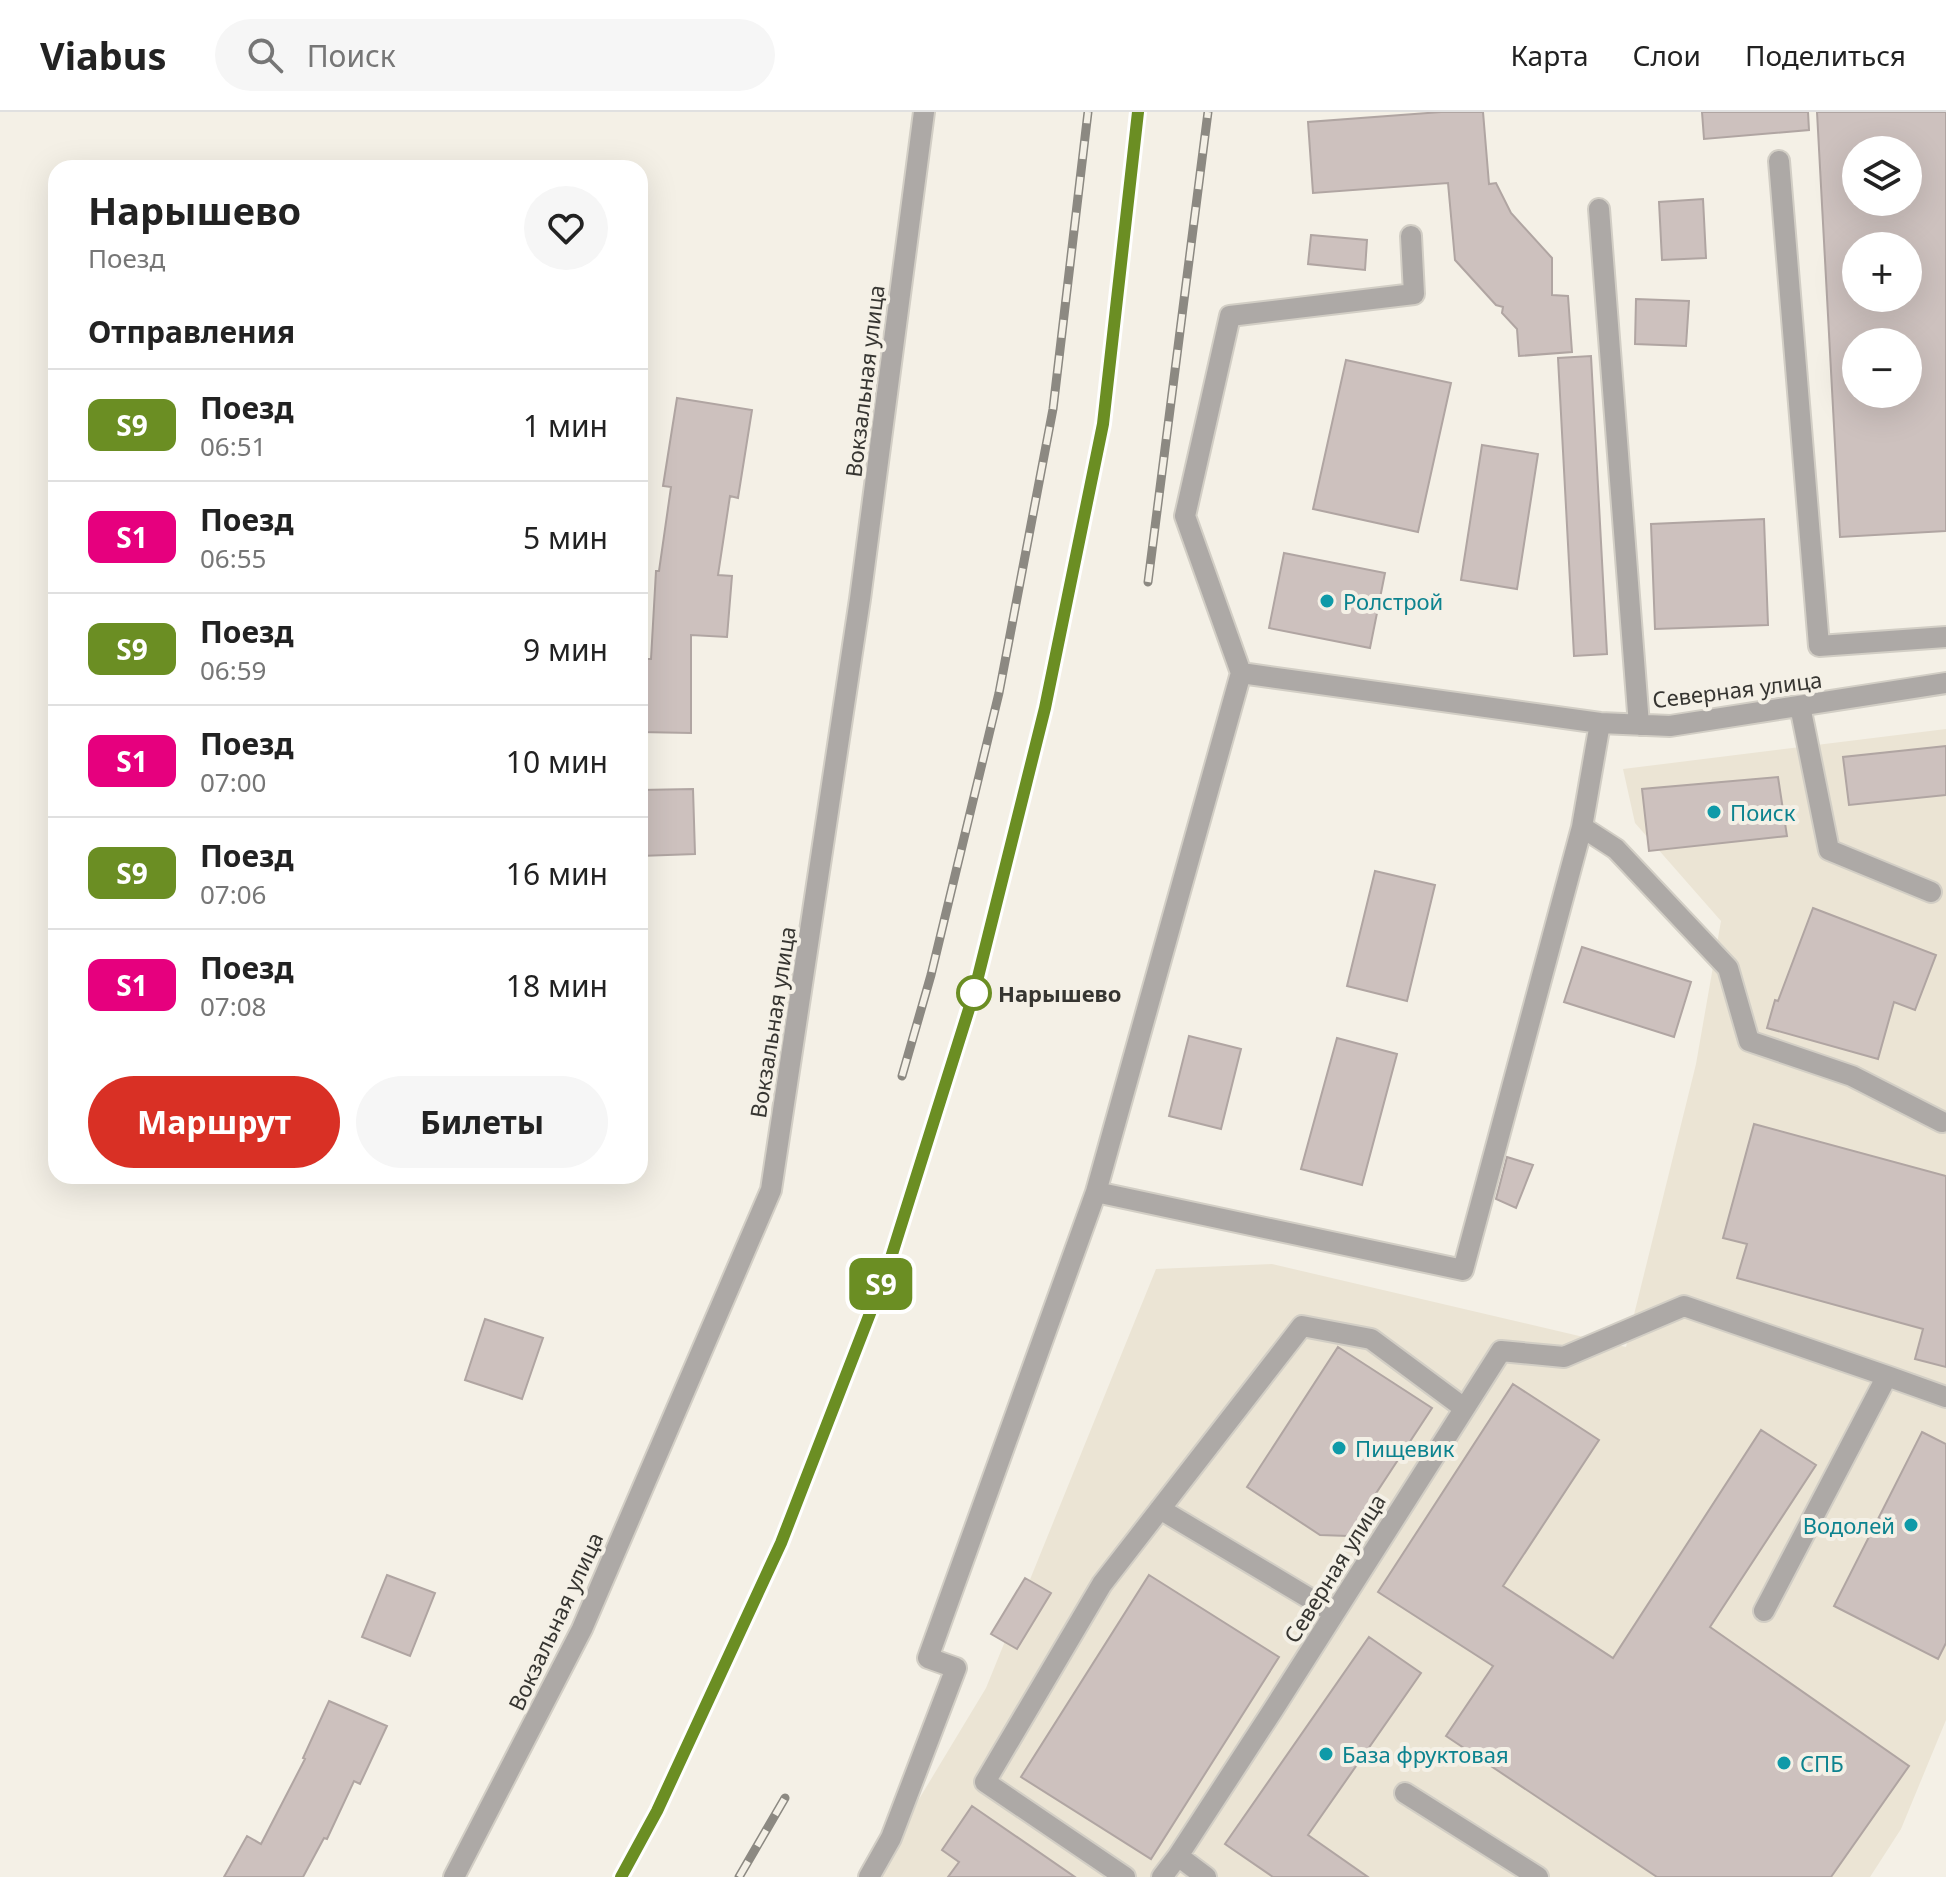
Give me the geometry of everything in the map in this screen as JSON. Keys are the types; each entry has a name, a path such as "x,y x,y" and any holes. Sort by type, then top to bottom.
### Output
{"street":[{"name":"Вокзальная улица","path":"454,1877 582,1629 771,1190 860,599 924,112"},
{"path":"1779,161 1819,646 1946,637"},
{"path":"1599,209 1639,725"},
{"path":"869,1877 891,1838 956,1668 928,1658 1096,1192 1241,673 1185,516 1230,316 1414,294 1411,236"},
{"name":"Северная улица","path":"1241,673 1600,723 1670,726 1946,683"},
{"path":"1800,706 1829,850 1931,892"},
{"path":"1096,1192 1463,1270 1582,827 1600,723"},
{"path":"1582,827 1616,849 1728,968 1749,1041 1852,1076 1942,1122"},
{"name":"Северная улица","path":"1162,1877 1273,1710 1501,1351 1564,1357 1684,1306 1946,1397"},
{"path":"1125,1877 985,1782 1102,1584 1302,1326 1371,1339 1464,1408"},
{"path":"1764,1611 1887,1376"},
{"path":"1160,1509 1334,1613"},
{"path":"1405,1793 1538,1877"},
{"path":"1178,1856 1206,1877"}],"shaded area":[{"path":"1946,729 1946,1720 1901,1829 1870,1877 872,1877 986,1688 1156,1269 1272,1264 1626,1347 1696,1064 1721,921 1635,823 1623,769"}],"building":[{"path":"1483,112 1489,184 1496,183 1511,213 1552,258 1552,295 1568,296 1572,352 1519,356 1517,329 1502,313 1503,307 1496,305 1455,260 1448,183 1313,193 1308,122"},
{"path":"1702,112 1808,112 1809,130 1704,139"},
{"path":"1817,112 1946,112 1946,531 1840,537"},
{"path":"1703,199 1706,258 1662,260 1659,202"},
{"path":"1311,235 1367,240 1365,270 1308,264"},
{"path":"1636,299 1689,301 1686,346 1635,344"},
{"path":"1591,356 1607,654 1574,656 1558,358"},
{"path":"1346,360 1451,383 1418,532 1313,509"},
{"path":"677,398 752,410 738,498 730,496 718,575 732,576 727,637 691,635 691,733 648,732 648,659 651,659 656,571 659,571 671,487 663,486"},
{"path":"1482,445 1538,454 1517,589 1461,580"},
{"path":"1764,519 1768,625 1655,629 1651,524"},
{"name":"Ролстрой","path":"1284,553 1385,573 1370,648 1269,628"},
{"path":"1946,746 1946,795 1849,805 1843,757"},
{"name":"Поиск","path":"1778,777 1787,836 1649,851 1642,789"},
{"path":"693,789 695,854 648,856 648,790"},
{"path":"1375,871 1435,885 1407,1001 1347,986"},
{"path":"1813,908 1936,955 1915,1010 1894,1002 1878,1059 1767,1028 1775,1000 1778,1001"},
{"path":"1582,947 1691,982 1674,1037 1564,1002"},
{"path":"1189,1036 1241,1049 1221,1129 1169,1116"},
{"path":"1337,1038 1397,1054 1362,1185 1301,1169"},
{"path":"1754,1124 1946,1176 1946,1367 1915,1359 1923,1329 1737,1278 1747,1244 1723,1238"},
{"path":"1507,1157 1533,1165 1516,1208 1496,1199"},
{"path":"485,1319 543,1338 522,1399 465,1380"},
{"name":"Пищевик","path":"1338,1347 1432,1408 1348,1536 1320,1535 1247,1487"},
{"path":"1513,1384 1599,1440 1503,1586 1613,1658 1761,1430 1816,1465 1710,1627 1909,1766 1831,1877 1657,1877 1446,1736 1493,1666 1378,1592"},
{"name":"Водолей","path":"1922,1432 1946,1444 1946,1643 1938,1659 1834,1606"},
{"path":"387,1575 435,1593 410,1656 362,1637"},
{"path":"1149,1575 1279,1657 1151,1859 1021,1777"},
{"path":"1025,1578 1051,1593 1017,1649 991,1634"},
{"name":"База фруктовая","path":"1369,1637 1421,1673 1308,1835 1368,1877 1273,1877 1225,1844"},
{"path":"329,1701 387,1726 360,1784 354,1781 327,1839 324,1838 303,1877 224,1877 247,1836 261,1844 305,1759"},
{"path":"972,1806 1075,1877 948,1877 959,1862 942,1850"}],"railway":[{"path":"902,1076 931,975 999,693 1053,409 1088,112"},
{"path":"621,1877 657,1811 781,1543 888,1267 974,993 1045,708 1103,424 1138,112"},
{"path":"1148,582 1208,112"},
{"path":"739,1877 785,1798"}],"train":[{"name":"S9","path":"621,1877 657,1811 781,1543 888,1267 974,993 1045,708 1103,424 1138,112"}],"place":[{"name":"Ролстрой","path":"1327,601"},
{"name":"Поиск","path":"1714,812"},
{"name":"Нарышево","path":"974,993"},
{"name":"Пищевик","path":"1339,1448"},
{"name":"Водолей","path":"1911,1525"},
{"name":"База фруктовая","path":"1326,1754"},
{"name":"СПБ","path":"1784,1763"}]}
